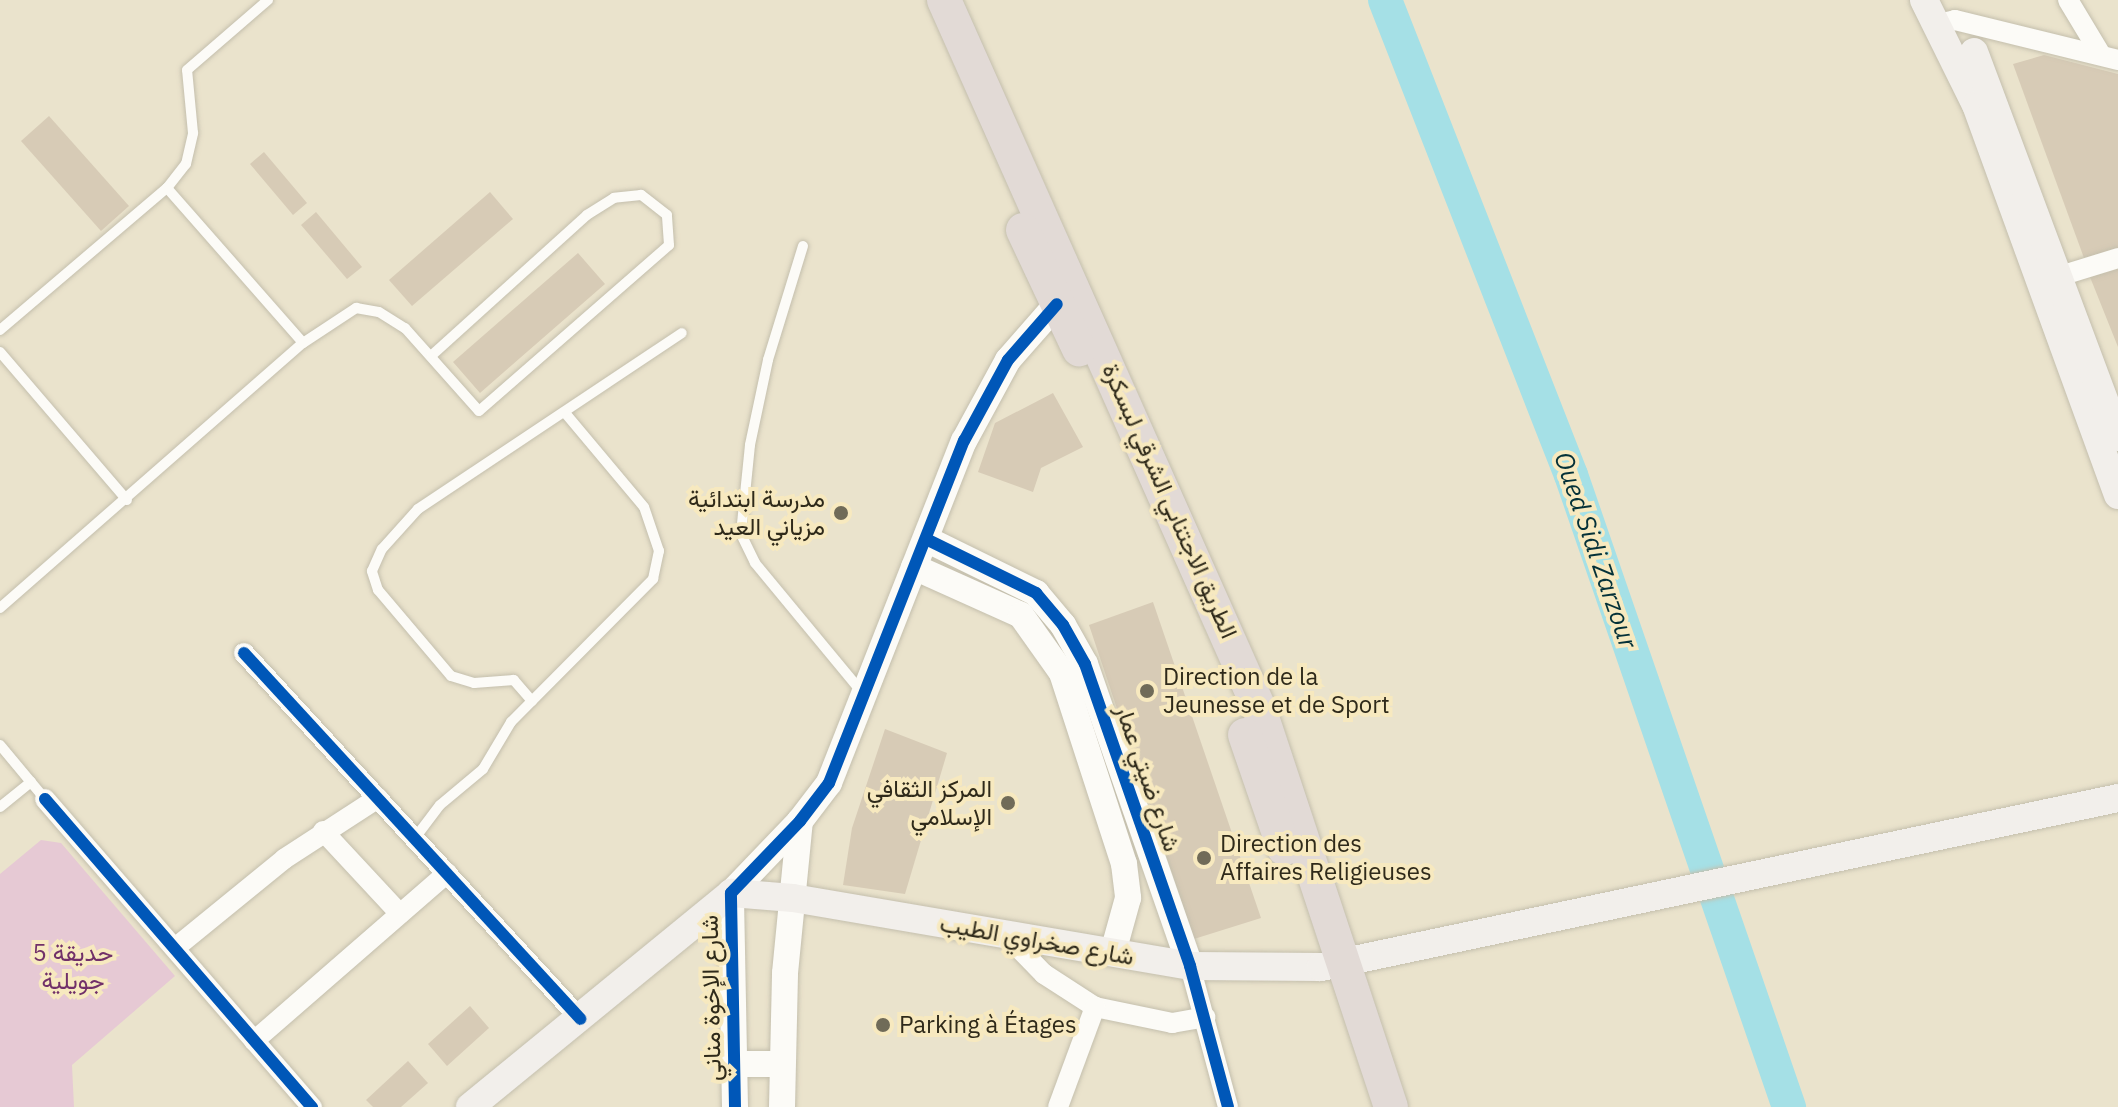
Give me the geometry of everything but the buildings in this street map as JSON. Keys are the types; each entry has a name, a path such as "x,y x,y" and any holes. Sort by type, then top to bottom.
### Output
{"highway":[{"name":"الطريق الاجتنابي الشرقي لبسكرة","path":"920,0 1229,694 1333,966 1391,1107"},
{"name":"الطريق الاجتنابي الشرقي لبسكرة","path":"944,0 1217,607 1286,778 1366,1107"}],"main road":[{"path":"1924,0 1945,15 1994,95 2118,437"},
{"path":"1945,15 2118,495"},
{"name":"شارع صخراوي الطيب","path":"731,893 793,898 1190,966 1333,966 2118,798"},
{"path":"470,1107 731,893"}],"street":[{"path":"2068,0 2109,57"},
{"path":"1945,15 2109,57"},
{"path":"2060,276 2118,258"},
{"name":"شارع الإخوة مناني","path":"735,1107 731,893 800,821 829,783 964,441 1008,360 1057,304"},
{"name":"شارع ضيتي عمار","path":"926,539 1036,593 1063,625 1074,668 1165,895 1190,966 1228,1107"},
{"path":"914,567 1021,615 1074,668 1124,864 1128,898 1113,952"},
{"path":"244,653 580,1019"},
{"path":"175,948 323,831 378,798"},
{"path":"45,799 312,1107"},
{"path":"782,1107 782,1064 800,821"},
{"path":"323,831 400,914"},
{"path":"254,1041 447,873"},
{"path":"1128,898 1165,895"},
{"path":"1003,932 1044,974 1095,1007 1172,1023 1205,1017"},
{"path":"1058,1107 1095,1007"},
{"path":"735,1064 782,1064"}],"lane":[{"path":"0,330 167,188 186,164 193,133 187,70 268,0"},
{"path":"167,188 303,343"},
{"path":"0,608 303,343 356,308 379,312 405,328 479,411 669,245 667,215 641,195 614,198 587,215 432,355"},
{"path":"803,246 753,431 741,534 755,563 864,695"},
{"path":"532,701 514,680 474,683 451,676 378,590 372,571 382,549 418,509 566,414 682,333"},
{"path":"0,352 127,500"},
{"path":"415,838 440,805 483,769 511,722 653,579 659,551 644,507 566,414"},
{"path":"0,745 45,799"},
{"path":"0,807 31,782"}],"green space":[{"name":"حديقة 5 جويلية","path":"41,840 61,843 175,976 72,1065 74,1107 0,1107 0,874"}],"waterway":[{"name":"Oued Sidi Zarzour","path":"1385,0 1571,475 1789,1107"}],"cycle path":[{"path":"735,1107 731,893 800,821 829,783 964,441 1008,360 1057,304"},
{"path":"926,539 1036,593 1063,625 1085,664 1190,966 1228,1107"},
{"path":"244,653 580,1019"},
{"path":"45,799 312,1107"}],"place":[{"name":"مدرسة ابتدائية مزياني العيد","path":"841,513"},
{"name":"Direction de la Jeunesse et de Sport","path":"1147,691"},
{"name":"المركز الثقافي الإسلامي","path":"1008,803"},
{"name":"Direction des Affaires Religieuses","path":"1204,858"},
{"name":"Parking à Étages","path":"883,1025"}]}
